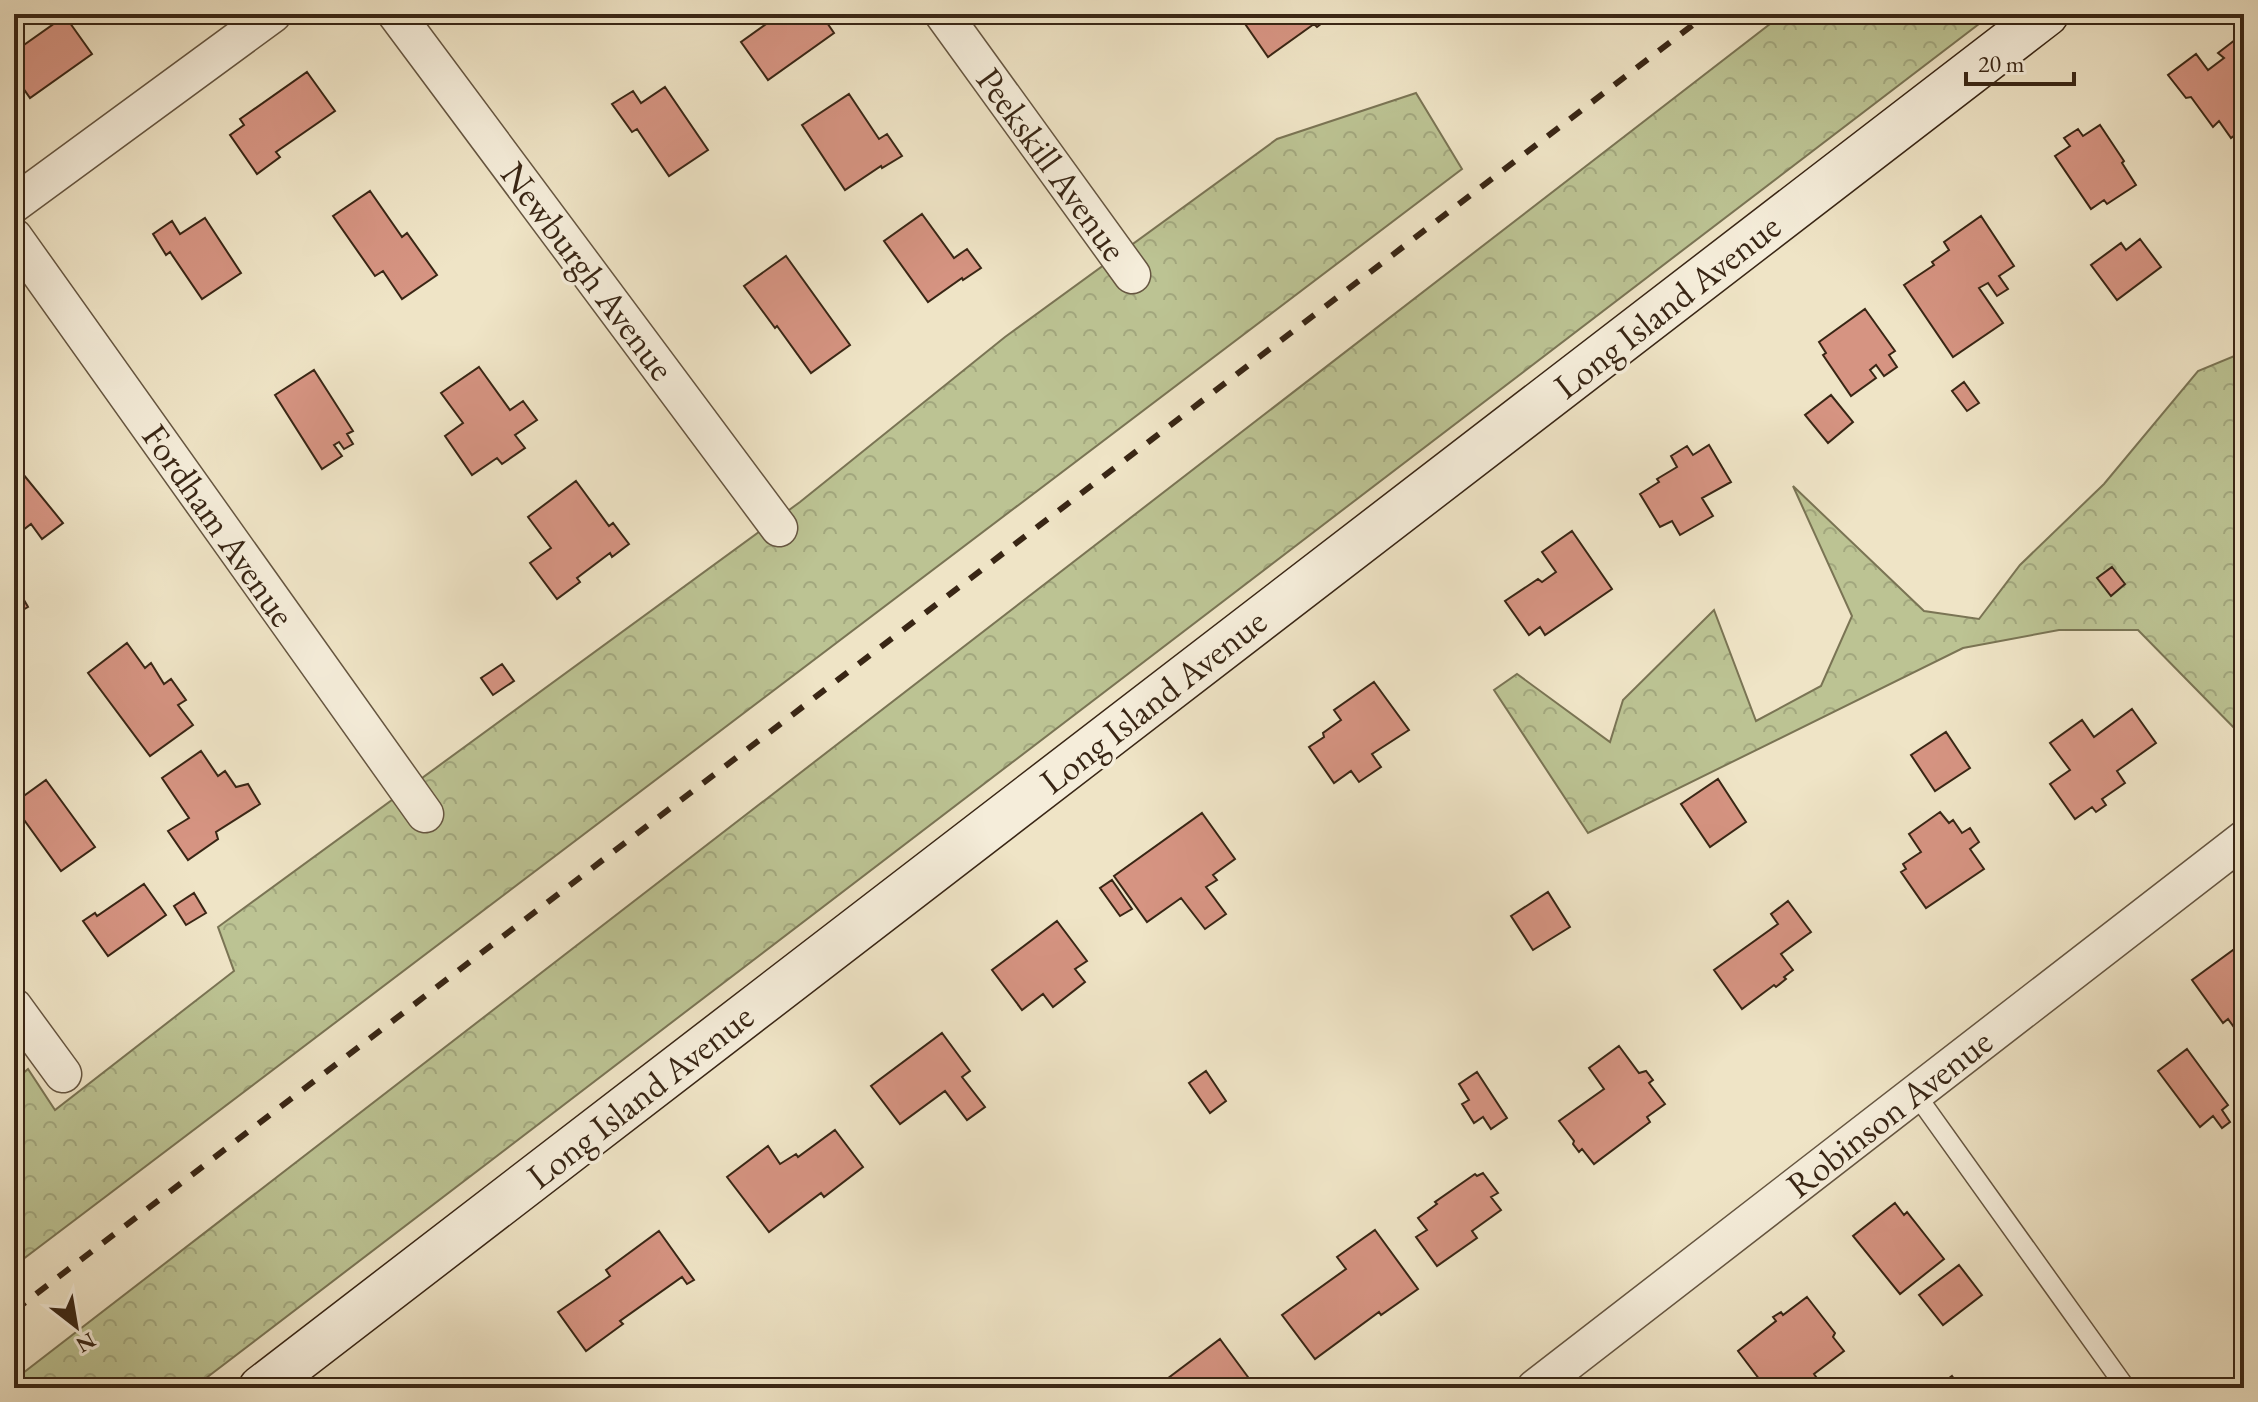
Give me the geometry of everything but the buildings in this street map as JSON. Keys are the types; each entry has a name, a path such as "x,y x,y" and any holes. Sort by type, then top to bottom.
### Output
{"street":[{"path":"14,204 273,14"},
{"name":"Newburgh Avenue","path":"396,14 779,528"},
{"name":"Peekskill Avenue","path":"943,14 1132,275"},
{"name":"Long Island Avenue","path":"261,1388 2046,14"},
{"name":"Fordham Avenue","path":"14,237 425,814"},
{"name":"Robinson Avenue","path":"1535,1388 2244,839"},
{"path":"14,1007 63,1074"}],"lane":[{"path":"1915,1093 2126,1388"}],"green space":[{"path":"1783,14 1992,14 193,1388 14,1388 14,1380"},
{"path":"1416,93 1462,169 14,1266 14,1081 28,1069 55,1110 234,971 218,927 800,502 1005,337 1277,139"},
{"path":"2244,352 2244,491 2238,494 2244,503 2244,738 2138,630 2059,630 1963,648 1588,833 1494,690 1517,674 1610,742 1623,700 1714,610 1756,721 1821,686 1852,616 1793,486 1924,611 1979,619 2020,565 2104,484 2198,371"}],"railway":[{"path":"14,1311 1707,14"}]}
